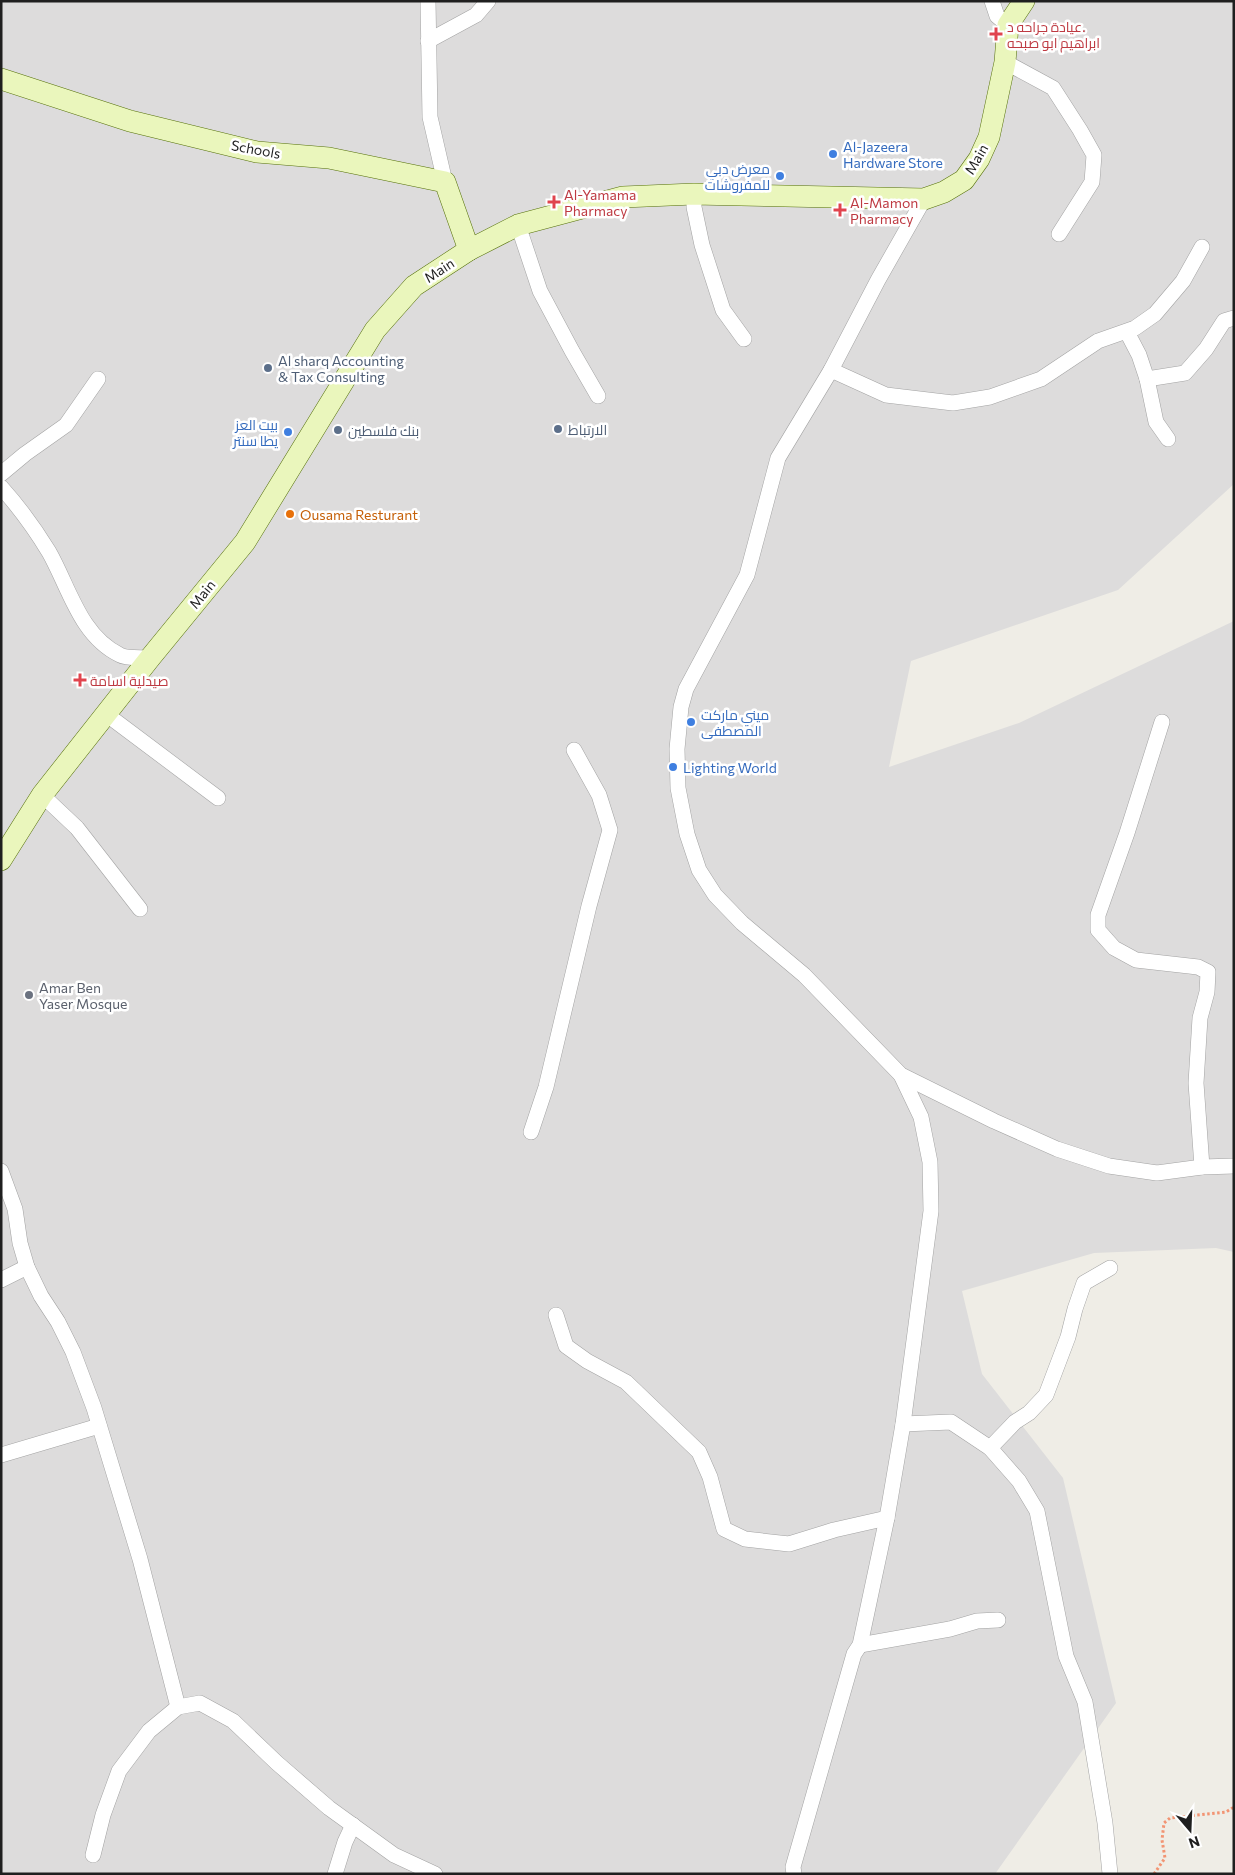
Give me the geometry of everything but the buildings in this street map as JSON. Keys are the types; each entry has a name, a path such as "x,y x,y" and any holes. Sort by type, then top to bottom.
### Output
{"main road":[{"name":"Main","path":"1,860 42,795 150,658 245,542 375,330 414,286 469,250 518,225 623,197 694,194 924,199 944,192 964,180 979,159 988,137 1005,62 1008,25 1024,1"},
{"name":"Schools","path":"1,79 130,121 257,152 328,158 445,182"},
{"path":"445,182 469,250"}],"street":[{"path":"428,1 430,117 445,182"},
{"path":"428,41 476,15 488,1"},
{"path":"992,1 997,16 1008,25"},
{"path":"1005,62 1053,88 1094,155 1092,182 1059,234"},
{"path":"694,194 694,207 702,245 723,310 744,339"},
{"path":"794,1874 793,1867 854,1654 860,1645 888,1518 903,1424 930,1201 930,1162 921,1117 901,1075 804,974 742,923 715,895 700,870 687,834 678,788 677,750 681,707 686,689 747,575 778,458 831,370 878,280 924,199"},
{"path":"518,225 540,291 598,396"},
{"path":"831,370 886,395 953,403 990,397 1041,379 1098,341 1127,332 1155,314 1182,281 1202,247"},
{"path":"1147,379 1185,373 1206,349 1224,321 1234,318"},
{"path":"1127,332 1139,355 1147,379 1156,422 1168,439"},
{"path":"1,474 66,425 98,379"},
{"path":"1,487 20,510 49,553 74,604 89,629 103,644 121,656 150,658"},
{"path":"106,714 218,798"},
{"path":"1162,722 1127,833 1098,915 1098,930 1114,948 1136,960 1198,967 1208,972 1207,992 1200,1018 1196,1083 1202,1167"},
{"path":"531,1132 546,1087 589,906 610,830 599,795 574,750"},
{"path":"42,795 76,828 140,909"},
{"path":"901,1075 994,1121 1057,1149 1109,1166 1157,1173 1202,1167 1234,1166"},
{"path":"1,1171 15,1208 20,1244 28,1267 41,1296 58,1322 73,1352 99,1426 140,1559 178,1707"},
{"path":"1,1280 28,1267"},
{"path":"990,1448 1015,1422 1029,1413 1046,1395 1068,1337 1084,1283 1110,1268"},
{"path":"556,1315 566,1346 587,1361 626,1382 699,1452 710,1477 724,1529 745,1539 789,1544 834,1530 888,1518"},
{"path":"903,1424 951,1422 990,1448 1019,1481 1037,1512 1066,1656 1085,1702 1110,1874"},
{"path":"1,1454 99,1426"},
{"path":"860,1645 942,1630 977,1621 998,1620"},
{"path":"93,1855 103,1815 119,1771 149,1731 178,1707 200,1703 233,1722 277,1764 329,1808 394,1855 435,1874"},
{"path":"335,1874 345,1842 353,1825"}],"path":[{"path":"1154,1874 1165,1858 1162,1840 1164,1823 1170,1818 1226,1812 1234,1807"}],"shaded area":[{"path":"1,1 1234,1 1234,484 1118,590 911,661 889,767 1019,723 1234,621 1234,1252 1216,1248 1094,1253 962,1291 982,1374 1063,1478 1116,1703 995,1874 1,1874"}],"place":[{"name":"عيادة جراحه د. ابراهيم ابو صبحه","path":"996,34"},
{"name":"Al-Jazeera Hardware Store","path":"833,154"},
{"name":"معرض دبي للمفروشات","path":"780,176"},
{"name":"Al-Yamama Pharmacy","path":"554,202"},
{"name":"Al-Mamon Pharmacy","path":"840,210"},
{"name":"Al sharq Accounting & Tax Consulting","path":"268,368"},
{"name":"الارتباط","path":"558,429"},
{"name":"بنك فلسطين","path":"338,430"},
{"name":"بيت العز يطا سنتر","path":"288,432"},
{"name":"Ousama Resturant","path":"290,514"},
{"name":"صيدلية اسامة","path":"80,680"},
{"name":"ميني ماركت المصطفى","path":"691,722"},
{"name":"Lighting World","path":"673,767"},
{"name":"Amar Ben Yaser Mosque","path":"29,995"}]}
